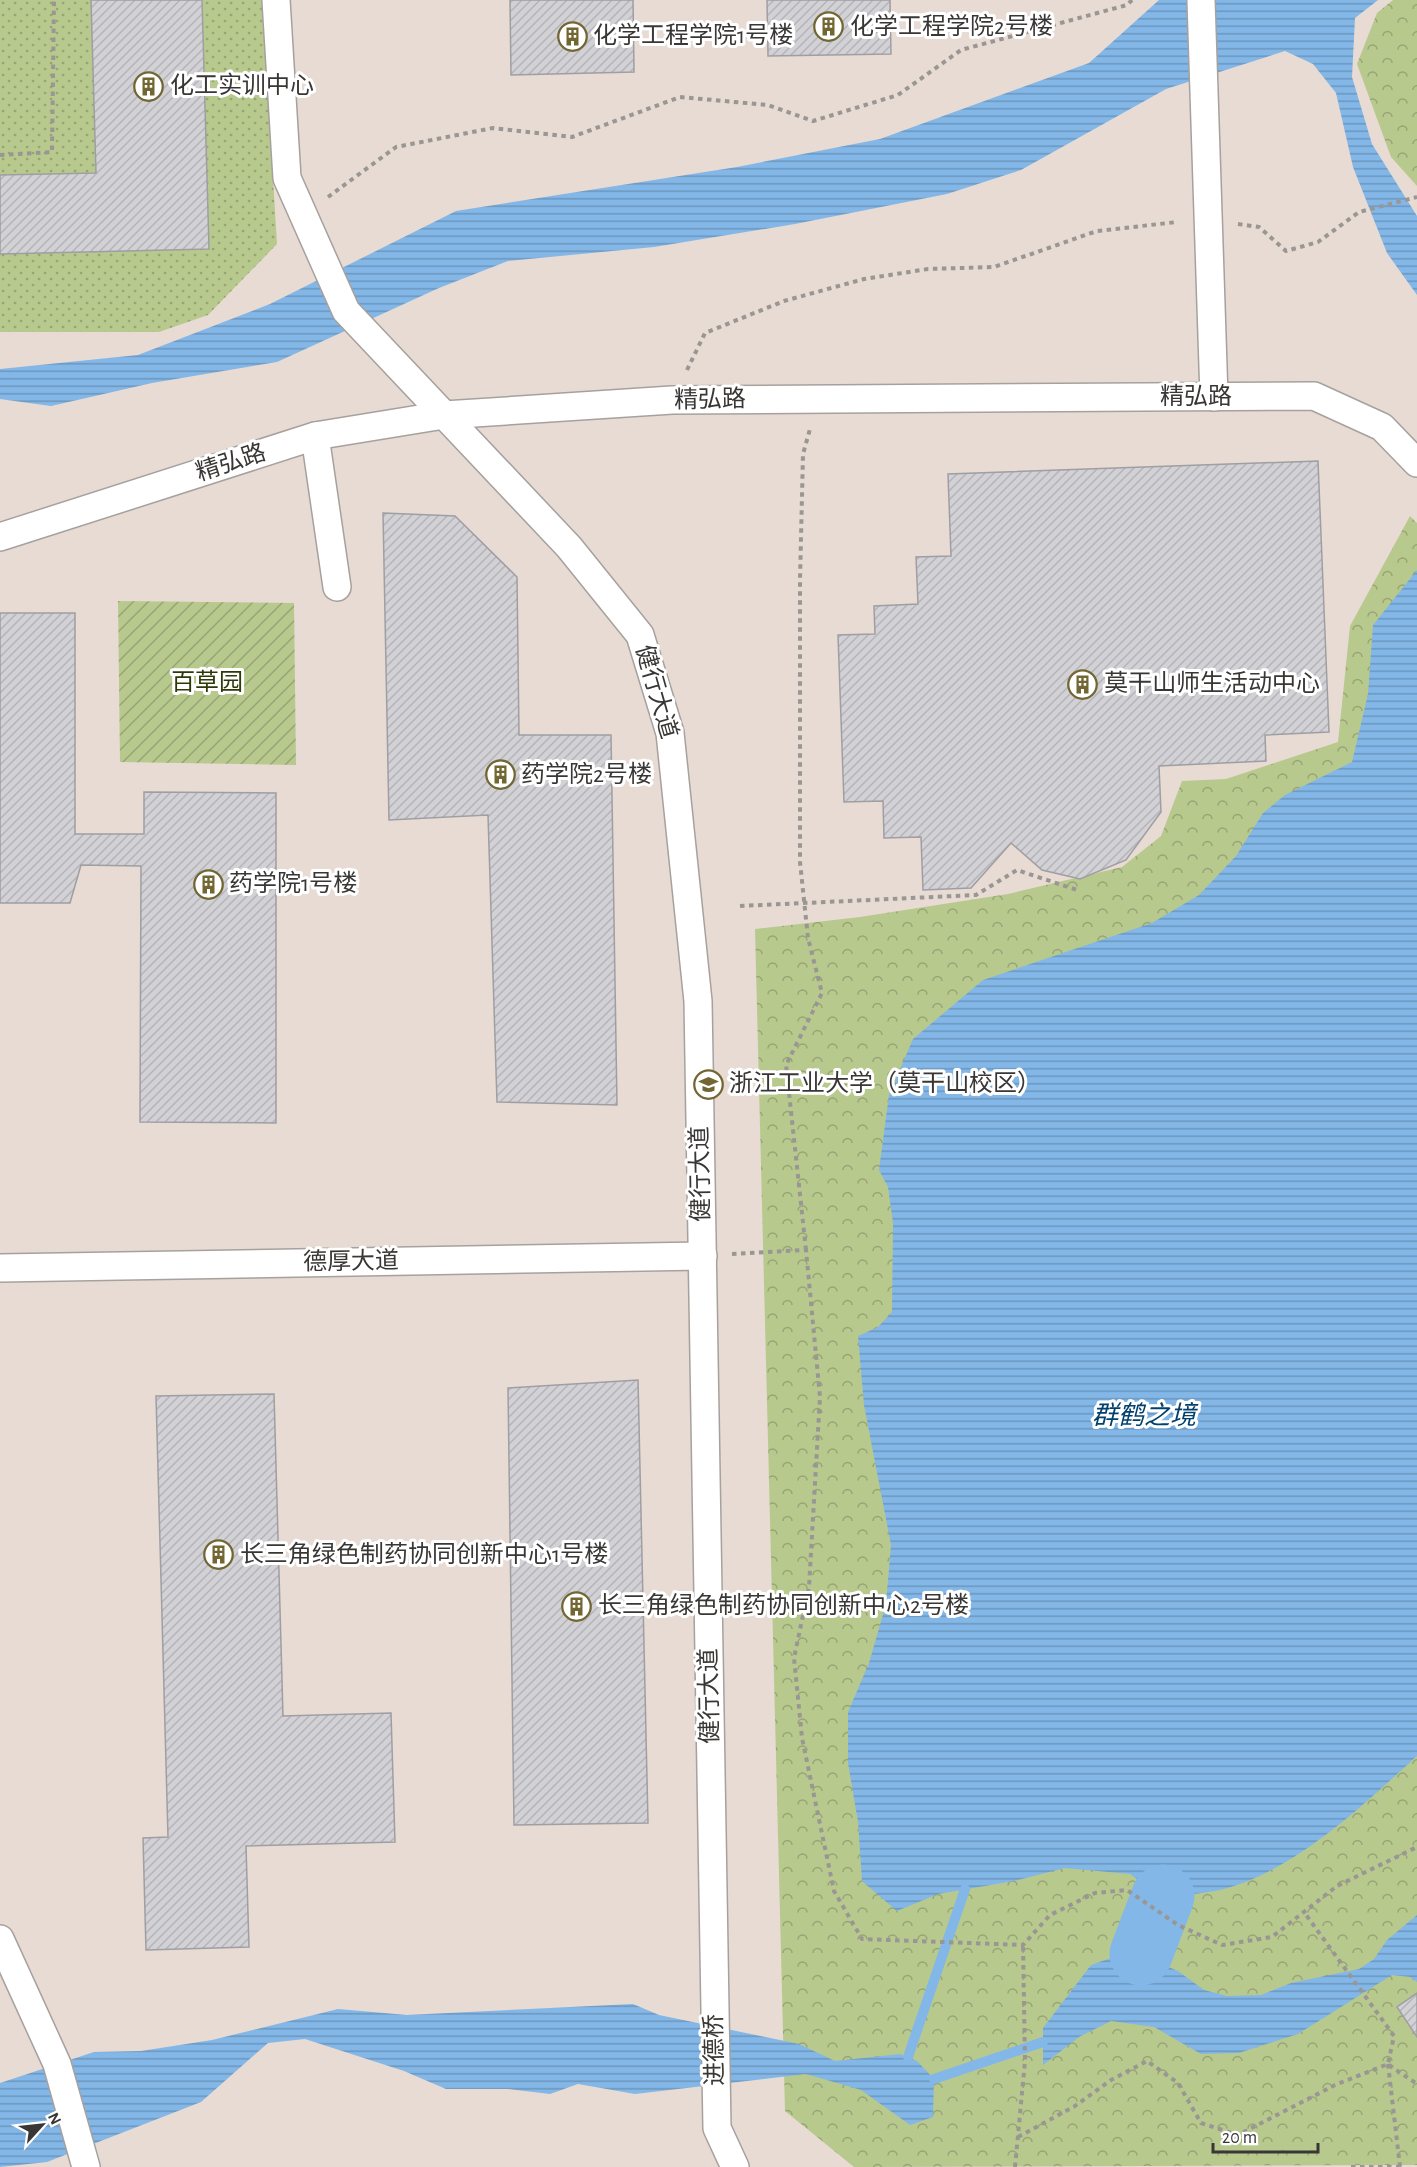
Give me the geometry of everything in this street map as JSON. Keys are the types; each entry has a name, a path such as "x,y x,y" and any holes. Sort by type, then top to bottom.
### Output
{"street":[{"path":"276,0 287,178 303,215"},
{"path":"1201,0 1214,397"},
{"name":"健行大道","path":"303,215 346,311 569,547 640,635 667,722 698,1001 714,1973"},
{"name":"精弘路","path":"0,537 315,436 444,415 672,400 1314,396 1382,428 1417,463"},
{"path":"315,436 337,587"},
{"name":"德厚大道","path":"0,1268 703,1256"},
{"path":"0,1939 57,2064 86,2167"},
{"name":"进德桥","path":"714,1973 717,2128 735,2167"}],"path":[{"path":"0,155 52,152 54,0"},
{"path":"303,215 396,147 493,128 572,136 680,97 768,105 813,121 898,95 961,50 1127,5 1132,0"},
{"path":"672,400 705,333 784,301 874,278 928,269 994,267 1097,231 1209,219 1259,227 1286,250 1318,242 1359,212 1417,197"},
{"path":"818,399 802,454 800,862 808,938 822,993 786,1065 820,1397 809,1587 794,1658 802,1738 834,1891 862,1939 1023,1945"},
{"path":"740,906 804,901 976,895 1017,870 1080,891"},
{"path":"703,1256 806,1250"},
{"path":"1016,2167 1025,2061 1023,1945 1050,1915 1095,1893 1127,1890 1178,1925 1222,1945 1272,1937 1337,1886 1417,1847"},
{"path":"1304,1912 1394,2036 1388,2064 1400,2167"},
{"path":"1018,2137 1075,2106 1111,2080 1147,2061 1178,2083 1201,2123 1238,2135 1335,2085 1388,2064"},
{"path":"1388,2064 1417,2084"},
{"path":"1351,2167 1405,2167"}],"shaded area":[{"name":"浙江工业大学（莫干山校区）","path":"0,0 1417,0 1417,2167 0,2167"}],"green space":[{"path":"0,0 262,0 277,244 208,315 159,332 0,332"},
{"path":"1393,0 1417,0 1417,186 1391,157 1357,64 1377,13"},
{"name":"群鹤之境","path":"1410,516 1417,523 1417,2165 854,2167 785,2111 755,929 860,917 1008,894 1122,867 1161,836 1182,781 1226,779 1338,742 1350,626"},
{"name":"百草园","path":"118,601 294,603 296,765 120,762"}],"water":[{"path":"1159,0 1378,0 1355,18 1352,77 1372,144 1417,216 1417,295 1387,253 1353,167 1336,93 1313,64 1285,51 1166,89 1021,170 947,194 795,224 654,247 508,261 439,288 277,362 152,383 51,406 0,399 0,369 138,355 270,304 456,211 737,167 880,139 1089,63"},
{"name":"群鹤之境","path":"1417,570 1417,1756 1350,1816 1300,1853 1247,1881 1220,1890 1160,1896 1130,1874 1065,1868 1014,1881 938,1894 897,1911 862,1881 858,1822 848,1763 848,1712 869,1663 886,1604 891,1545 864,1405 858,1336 878,1327 892,1312 893,1223 888,1187 879,1170 889,1095 913,1039 983,980 1152,923 1199,895 1236,856 1263,813 1285,795 1352,762 1368,694 1373,625"},
{"path":"1417,1915 1417,1982 1410,1977 1392,1975 1298,2034 1239,2053 1201,2054 1154,2027 1111,2021 1079,2037 1043,2065 1043,2028 1091,1965 1131,1951 1178,1971 1204,1990 1227,1996 1261,1995 1291,1983 1359,1969 1374,1959 1387,1940"},
{"path":"633,2004 659,2015 799,2044 835,2061 900,2054 917,2061 934,2079 933,2117 910,2125 861,2090 806,2074 635,2094 578,2084 550,2094 507,2089 446,2089 404,2071 305,2039 268,2043 201,2102 47,2162 0,2167 0,2083 94,2052 141,2051 212,2040 338,2009 407,2015"}],"building":[{"name":"化工实训中心","path":"91,0 202,0 209,249 0,254 0,175 96,173"},
{"name":"化学工程学院1号楼","path":"510,0 633,0 634,72 511,75"},
{"name":"化学工程学院2号楼","path":"767,0 890,0 891,54 768,56"},
{"name":"莫干山师生活动中心","path":"1318,461 1329,732 1265,735 1266,761 1159,766 1161,812 1126,860 1080,879 1042,870 1011,843 971,888 923,890 921,837 884,838 883,801 844,802 838,635 875,634 874,606 918,604 916,557 951,556 948,474"},
{"name":"药学院2号楼","path":"383,513 455,516 517,577 519,735 611,735 617,1105 497,1102 488,815 389,820"},
{"name":"药学院1号楼","path":"0,613 75,613 75,834 144,834 144,792 276,793 276,1123 140,1122 141,866 81,865 70,903 0,903"},
{"name":"长三角绿色制药协同创新中心2号楼","path":"638,1380 648,1823 514,1825 508,1388"},
{"name":"长三角绿色制药协同创新中心1号楼","path":"274,1394 283,1716 391,1713 395,1842 246,1846 249,1947 146,1950 143,1838 168,1837 156,1396"},
{"path":"1417,1993 1417,2037 1397,2007"}],"waterway":[{"path":"908,2057 965,1889"},
{"path":"1141,1954 1163,1896"},
{"path":"934,2079 1043,2042"}],"place":[{"name":"化学工程学院2号楼","path":"829,27"},
{"name":"化学工程学院1号楼","path":"572,36"},
{"name":"化工实训中心","path":"149,86"},
{"name":"莫干山师生活动中心","path":"1083,684"},
{"name":"药学院2号楼","path":"500,775"},
{"name":"药学院1号楼","path":"208,884"},
{"name":"浙江工业大学（莫干山校区）","path":"708,1084"},
{"name":"长三角绿色制药协同创新中心1号楼","path":"219,1555"},
{"name":"长三角绿色制药协同创新中心2号楼","path":"577,1606"}]}
